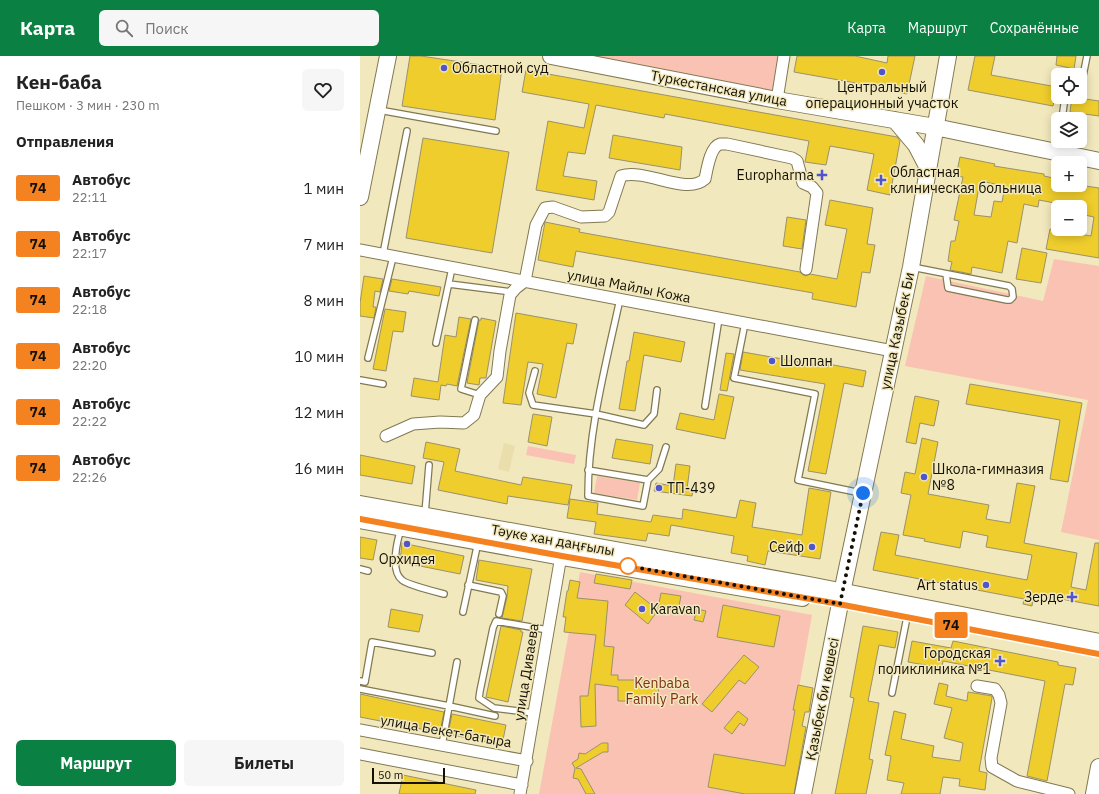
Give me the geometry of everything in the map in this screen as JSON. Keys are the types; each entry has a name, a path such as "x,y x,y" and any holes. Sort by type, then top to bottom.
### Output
{"main road":[{"path":"360,197 367,147 377,110 388,56"},
{"name":"Туркестанская улица","path":"551,56 776,100 1058,150 1099,161"},
{"name":"улица Казыбек Би","path":"841,598 911,267 948,56"},
{"path":"895,120 916,145 928,168"},
{"name":"Тәуке хан даңғылы","path":"360,505 425,517 563,549 1099,643"},
{"name":"Тәуке хан даңғылы","path":"360,519 478,540 563,549"},
{"name":"Тәуке хан даңғылы","path":"841,598 907,617 1099,654"},
{"name":"Қазыбек би көшесі","path":"803,794 841,598"},
{"path":"1094,794 1099,767"}],"street":[{"path":"776,100 784,56"},
{"path":"386,436 412,424 440,422 464,423 474,414 480,395 497,377 510,295 525,281 536,225 545,208 553,207 581,217 605,216 609,212 621,176 638,174 667,182 696,184 705,179 708,163 717,146 720,144 727,144 792,158 797,161 803,183 812,187 816,192 806,270"},
{"name":"улица Майлы Кожа","path":"360,250 893,351"},
{"name":"улица Диваева","path":"521,789 563,549"},
{"path":"978,686 995,689 999,695 1001,703 991,758 992,767 1017,781 1069,794"},
{"name":"улица Бекет-батыра","path":"360,730 527,761"},
{"path":"360,754 521,789"}],"lane":[{"path":"1084,68 1087,56"},
{"path":"377,110 496,131"},
{"path":"368,358 388,256 407,131"},
{"path":"911,267 1009,286 1012,289 1013,298 1007,300 948,288 946,274"},
{"path":"436,343 452,268"},
{"path":"449,284 512,292"},
{"path":"620,299 596,414 588,470 588,496 643,506 648,480 659,469 666,447"},
{"path":"704,406 720,318"},
{"path":"475,320 461,388 480,395"},
{"path":"745,323 734,378 815,394 798,480 863,493"},
{"path":"535,371 529,393 533,405 596,414 644,425 654,414 657,390"},
{"path":"360,380 383,384"},
{"path":"425,517 430,465"},
{"path":"588,470 648,480"},
{"path":"402,526 395,560 396,571 402,580 444,594"},
{"path":"463,612 478,540"},
{"path":"360,569 368,571"},
{"path":"468,585 501,592 503,596 499,614"},
{"path":"892,693 907,617"},
{"path":"534,713 494,708 479,698 480,691 493,628 496,621 548,630"},
{"path":"360,681 365,682 372,642 432,653"},
{"path":"442,745 457,662"},
{"path":"360,689 495,716"}],"shaded area":[{"path":"504,443 515,446 509,472 498,469"}],"green space":[{"path":"579,56 781,56 774,93"},
{"path":"1054,259 1099,266 1099,540 1061,532 1088,400 905,366 926,276 1043,301"},
{"path":"528,446 576,455 574,464 526,455"},
{"path":"597,476 640,483 637,500 594,493"},
{"name":"Kenbaba Family Park","path":"580,572 812,615 780,794 539,794"}],"building":[{"path":"410,56 421,56 502,68 495,120 402,106"},
{"path":"797,56 855,56 887,63 888,56 915,56 907,94 794,72"},
{"path":"975,56 995,56 991,75 1051,86 1051,104 1053,104 1053,106 968,90"},
{"path":"1057,56 1076,56 1074,68 1056,65"},
{"path":"526,70 897,137 900,141 890,195 867,190 874,154 830,146 826,165 805,162 809,141 665,114 664,118 596,105 585,154 568,152 563,176 597,181 594,200 536,190 548,121 584,128 589,104 522,92"},
{"path":"1087,99 1099,101 1099,116 1087,114 1087,112 1070,112 1071,104 1087,104"},
{"path":"613,135 682,147 680,170 609,158"},
{"path":"423,138 509,152 492,253 406,238"},
{"path":"960,157 995,164 994,166 1044,174 1044,176 1051,178 1051,192 1087,192 1087,186 1099,188 1099,258 1046,249 1050,229 1051,236 1091,236 1094,217 1087,216 1087,200 1051,200 1051,202 1039,200 1038,207 1024,204 1017,243 1008,241 1002,273 972,267 971,274 950,270 952,262 948,261 951,241 955,241 959,221 954,220 963,177 956,176","holes":["980,181 1005,186 1002,202 994,201 991,217 974,215"]},
{"path":"830,200 873,208 867,244 875,245 870,273 862,272 856,307 812,299 813,293 576,251 573,267 538,260 545,222 580,229 579,232 800,272 805,276 810,274 837,279 847,229 825,225"},
{"path":"787,217 806,220 802,249 783,246"},
{"path":"1022,248 1047,253 1041,283 1016,279"},
{"path":"364,276 383,279 380,292 375,291 373,307 376,307 374,318 360,316 360,303"},
{"path":"392,279 441,287 439,296 409,291 408,294 389,291"},
{"path":"385,309 406,312 403,332 393,331 386,371 373,369"},
{"path":"516,313 577,324 573,344 567,343 556,398 537,394 543,364 528,362 521,405 503,403"},
{"path":"459,317 471,319 457,386 447,384 446,386 441,385 439,400 411,396 414,378 438,382 445,335 456,337"},
{"path":"481,318 496,321 486,378 480,378 479,385 467,383 479,320 481,320"},
{"path":"634,332 685,342 681,362 644,355 635,411 619,409 627,361 629,361"},
{"path":"743,352 828,367 828,364 866,371 863,387 844,383 826,474 808,471 825,384 740,370"},
{"path":"726,353 734,354 727,391 720,390"},
{"path":"970,384 1082,403 1068,482 1050,479 1060,420 966,404"},
{"path":"719,394 734,397 725,439 676,429 680,413 714,420"},
{"path":"915,396 939,401 934,426 920,423 916,444 906,442"},
{"path":"533,414 552,417 547,446 528,442"},
{"path":"922,438 938,442 928,494 989,505 986,519 1010,523 1017,483 1035,486 1024,543 1077,553 1071,587 1086,590 1095,543 1099,543 1099,606 1034,594 1032,606 1023,604 1024,599 873,570 881,532 899,535 895,555 1027,580 1032,555 986,547 988,536 963,531 960,548 903,535 911,495 901,493 905,472 915,474"},
{"path":"616,439 653,445 650,464 612,458"},
{"path":"426,442 460,449 455,471 521,485 523,477 572,485 568,505 508,496 507,504 438,490 444,462 423,458"},
{"path":"360,455 415,466 412,484 360,475"},
{"path":"676,464 690,466 687,489 693,490 692,496 654,491 656,483 673,486"},
{"path":"809,488 831,492 820,559 768,551 765,565 747,561 748,556 731,553 734,536 671,525 669,536 648,533 646,541 594,534 596,522 567,518 570,499 598,503 597,514 651,522 653,515 682,519 683,509 736,518 740,500 756,503 752,527 802,535"},
{"path":"360,537 377,540 373,560 360,558"},
{"path":"402,543 464,556 460,574 400,562"},
{"path":"479,560 532,569 522,621 502,618 508,586 476,580"},
{"path":"596,574 632,580 630,589 594,583"},
{"path":"570,580 580,582 577,598 608,601 604,646 614,647 611,675 618,675 618,680 658,680 659,701 618,701 618,687 595,684 596,726 581,727 580,696 588,696 596,635 564,632 566,617 563,617"},
{"path":"635,592 658,610 648,624 625,605"},
{"path":"661,593 681,596 678,611 658,608"},
{"path":"723,605 780,616 774,647 717,637"},
{"path":"391,609 423,615 419,632 388,627"},
{"path":"697,609 706,611 703,622 694,620"},
{"path":"501,626 521,630 521,632 523,632 508,702 486,697"},
{"path":"863,626 898,632 895,648 879,645 868,701 879,703 869,759 873,760 866,794 835,794 854,698 850,697"},
{"path":"912,641 951,648 953,641 1058,662 1058,665 1076,668 1073,685 1065,684 1047,781 1027,776 1045,681 943,661 942,668 908,662"},
{"path":"744,655 759,667 745,684 739,680 712,712 702,704"},
{"path":"939,683 948,685 946,696 967,701 968,692 992,696 979,771 987,773 985,790 959,786 960,779 943,777 940,794 901,794 904,783 887,780 891,756 885,755 894,711 906,714 901,739 934,746 932,757 960,761 963,743 944,738 952,708 934,704"},
{"path":"798,685 813,688 809,712 805,712 802,726 806,727 794,794 745,794 708,787 714,754 785,766"},
{"path":"360,694 444,712 440,732 360,717"},
{"path":"738,711 748,719 744,726 740,723 732,734 724,728"},
{"path":"452,714 506,725 502,745 448,734"},
{"path":"602,743 608,743 608,752 603,752 576,768 581,769 595,794 586,794 578,779 573,778 575,768 572,763 578,759 579,753 585,754"},
{"path":"403,775 476,790 475,794 399,794"}],"bus line":[{"name":"74","path":"360,519 828,602 1099,654"}],"place":[{"name":"Областной суд","path":"444,68"},
{"name":"Центральный операционный участок","path":"882,72"},
{"name":"Europharma","path":"822,175"},
{"name":"Областная клиническая больница","path":"881,180"},
{"name":"Шолпан","path":"772,361"},
{"name":"Школа-гимназия №8","path":"924,477"},
{"name":"ТП-439","path":"659,488"},
{"name":"Орхидея","path":"407,544"},
{"name":"Сейф","path":"812,547"},
{"name":"Art status","path":"986,585"},
{"name":"Зерде","path":"1072,597"},
{"name":"Karavan","path":"642,609"},
{"name":"Городская поликлиника №1","path":"1000,661"}],"route":[{"path":"628,566 840,604 863,493"}]}
